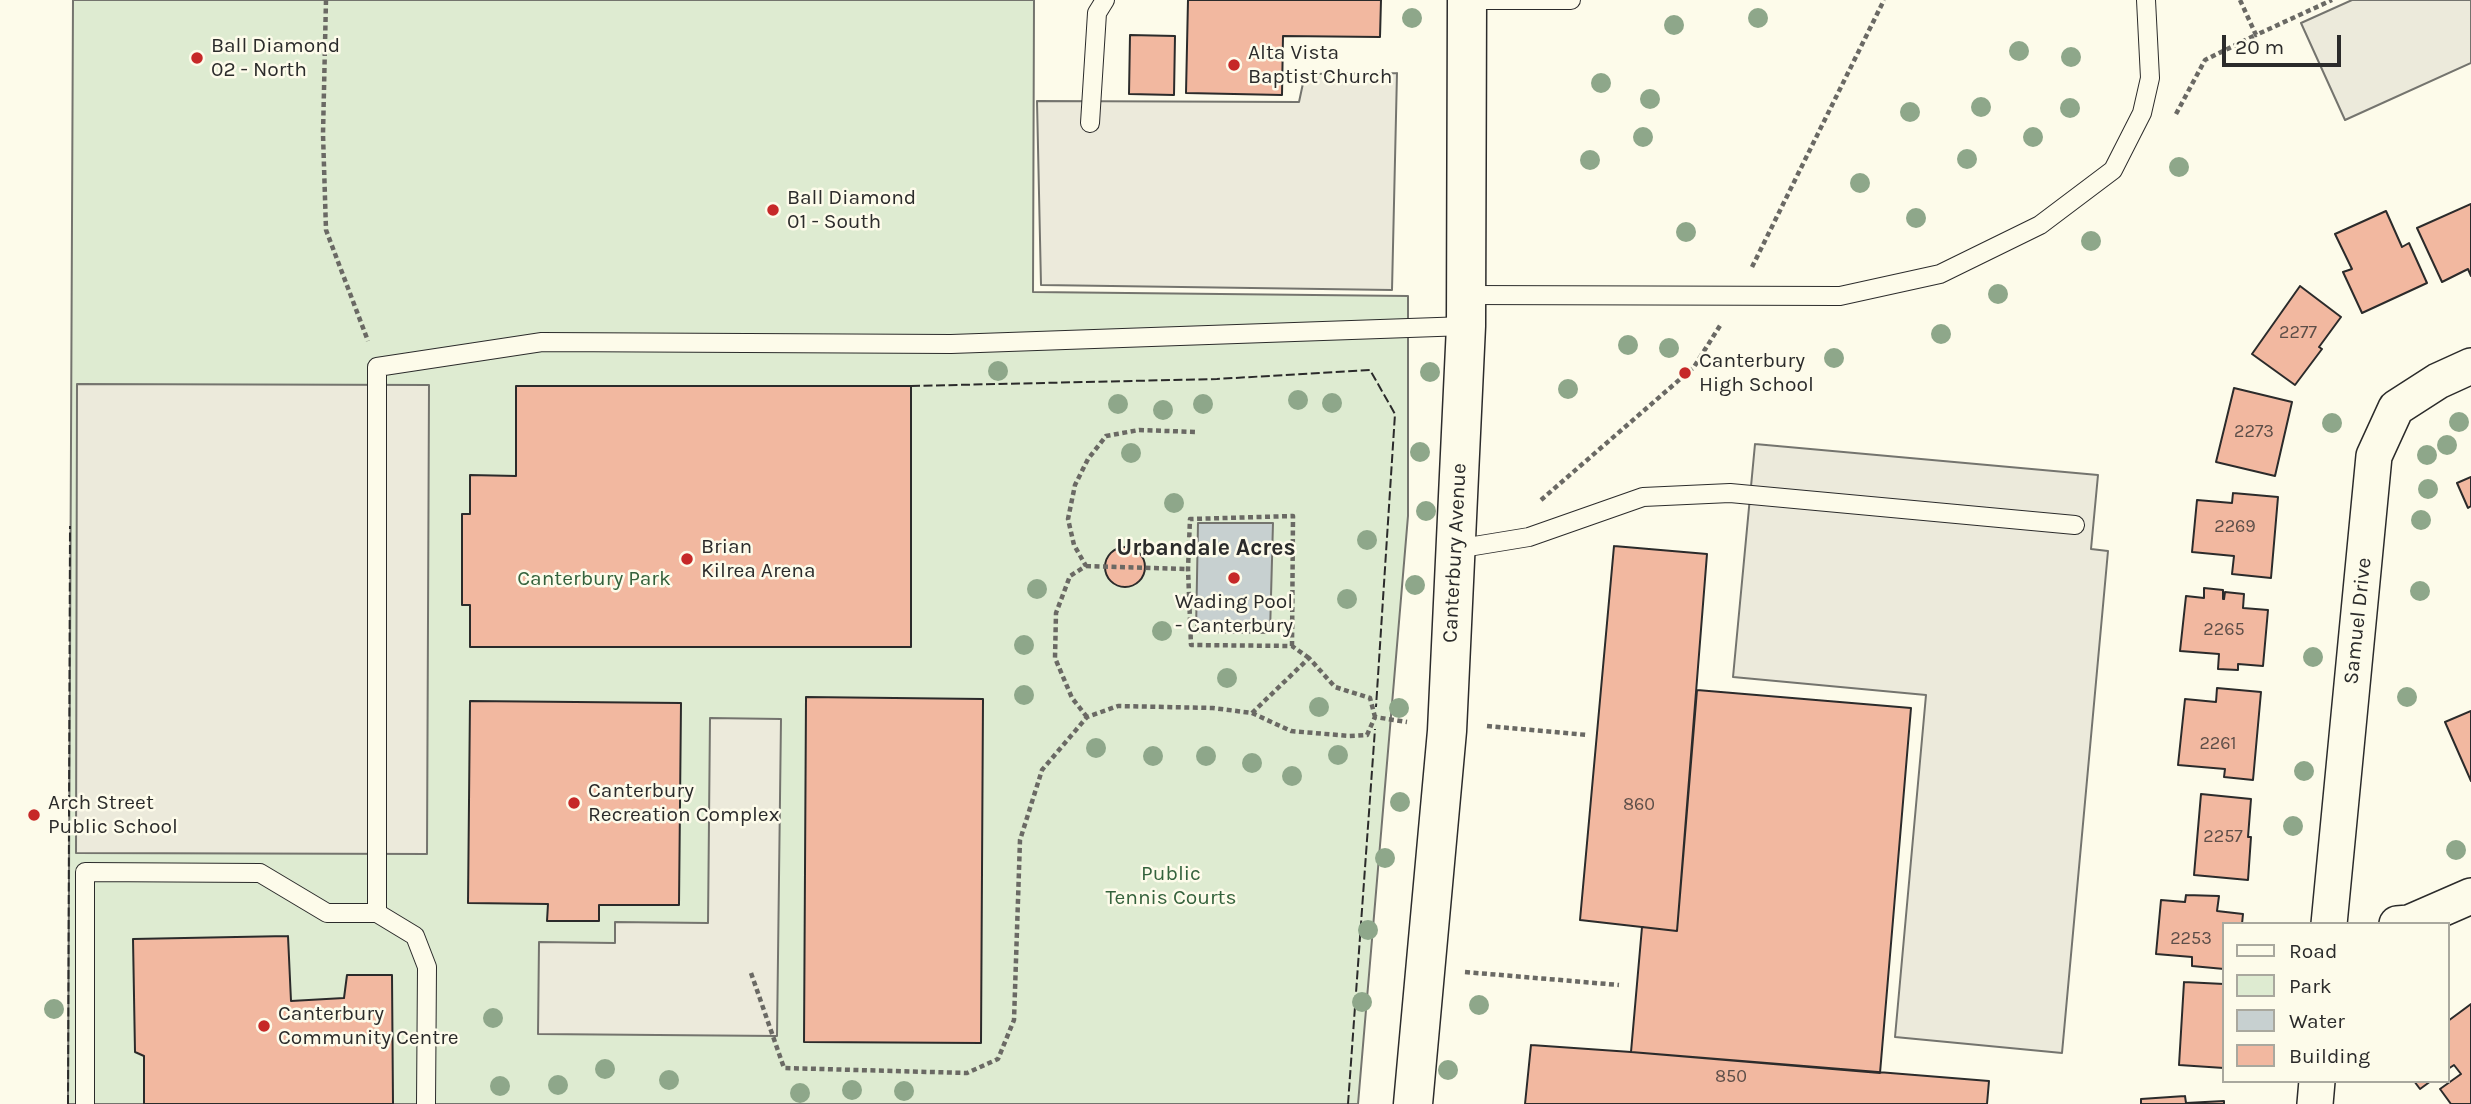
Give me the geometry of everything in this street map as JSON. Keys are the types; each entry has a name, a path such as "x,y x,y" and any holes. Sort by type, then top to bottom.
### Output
{"street":[{"name":"Canterbury Avenue","path":"1413,1104 1447,727 1456,550 1466,311 1468,0"},
{"name":"Samuel Drive","path":"2329,922 2374,456 2396,408 2438,381 2471,366"},
{"path":"2411,922 2471,896"},
{"path":"2315,1104 2317,1083"}],"lane":[{"path":"1090,123 1097,13 1105,0"},
{"path":"1468,0 1571,0"},
{"path":"377,913 377,367 542,342 951,344 1466,311 1840,296 1940,274 2040,225 2113,170 2143,113 2150,78 2146,0"},
{"path":"1456,550 1529,537 1643,498 1730,493 2075,525"},
{"path":"85,1104 85,872 260,873 327,913 377,913 415,936 427,967 426,1104"}],"path":[{"path":"326,0 323,134 326,230 377,367"},
{"path":"2241,0 2256,35"},
{"path":"2176,114 2205,60 2332,0"},
{"path":"1086,566 1074,545 1068,519 1075,485 1088,459 1106,436 1139,430 1196,432"},
{"path":"751,972 784,1068 967,1073 998,1059 1014,1020 1020,841 1042,770 1087,717 1118,706 1213,708 1252,713 1291,730 1349,736 1367,735 1375,717 1370,698 1335,687 1308,658 1292,646 1191,645 1188,569 1190,519 1293,516 1292,646"},
{"path":"1087,717 1072,698 1055,658 1056,613 1070,576 1086,566 1188,569"},
{"path":"1252,713 1308,658"},
{"path":"1375,717 1447,727 1587,735"},
{"path":"1426,968 1619,985"}],"green space":[{"name":"Canterbury Park","path":"73,0 1034,0 1033,292 1408,296 1408,516 1358,1104 68,1104"}],"shaded area":[{"path":"2352,0 2471,0 2471,63 2345,120 2301,23"},
{"path":"1397,73 1392,290 1041,285 1037,101 1299,102 1305,74"},
{"path":"77,384 429,385 427,854 76,853"},
{"path":"1755,444 2098,475 2091,549 2108,551 2062,1053 1895,1037 1926,695 1733,677"},
{"path":"710,718 781,719 777,1036 538,1034 539,942 615,943 615,922 708,923"}],"water":[{"name":"Wading Pool - Canterbury","path":"1198,523 1273,523 1270,633 1196,632"}],"building":[{"name":"Alta Vista Baptist Church","path":"1188,0 1381,0 1380,37 1283,36 1282,95 1186,93"},
{"path":"1130,35 1175,36 1174,95 1129,94"},
{"path":"2471,204 2471,276 2468,269 2442,282 2417,228"},
{"path":"2386,211 2402,247 2409,243 2427,283 2362,313 2343,272 2352,269 2335,234"},
{"path":"2300,286 2341,317 2319,347 2322,349 2295,385 2252,354"},
{"name":"Brian Kilrea Arena","path":"516,386 911,386 911,647 470,647 470,605 462,605 462,514 470,514 470,475 516,476"},
{"path":"2234,388 2292,402 2275,476 2216,462"},
{"path":"2471,477 2471,506 2468,508 2457,483"},
{"path":"2233,493 2278,497 2271,578 2232,574 2234,556 2192,552 2197,500 2232,503"},
{"path":"1614,546 1707,554 1677,931 1580,920"},
{"path":"1125,547 1139,553 1145,567 1139,581 1125,587 1111,581 1105,567 1111,553"},
{"path":"2204,588 2223,590 2223,599 2225,592 2244,594 2243,608 2268,610 2263,666 2238,664 2238,670 2218,669 2219,654 2180,651 2186,596 2204,598"},
{"path":"2217,688 2261,692 2253,780 2224,777 2225,769 2178,765 2185,699 2216,702"},
{"path":"1697,690 1911,708 1880,1073 1631,1052 1642,927 1677,931"},
{"path":"806,697 983,699 981,1043 804,1042"},
{"name":"Canterbury Recreation Complex","path":"470,701 681,703 679,905 599,905 599,921 547,921 548,904 468,903"},
{"path":"2471,711 2471,781 2445,722"},
{"path":"2201,794 2251,799 2248,880 2194,875"},
{"path":"2186,895 2219,896 2217,911 2243,914 2242,922 2222,922 2222,969 2192,966 2192,957 2156,954 2161,900 2185,902"},
{"name":"Canterbury Community Centre","path":"288,936 291,1001 344,998 347,975 392,975 393,1104 144,1104 144,1056 135,1052 133,939"},
{"path":"2184,982 2222,984 2222,1068 2179,1065"},
{"path":"2471,1004 2471,1104 2451,1104 2440,1089 2461,1074 2454,1065 2450,1068 2450,1020"},
{"path":"1531,1045 1989,1081 1987,1104 1525,1104"},
{"path":"2416,1083 2428,1083 2420,1089"},
{"path":"2185,1096 2186,1103 2224,1101 2224,1104 2141,1104 2141,1099"}],"fence":[{"path":"911,386 1217,379 1370,370 1395,414 1376,707"},
{"path":"68,1104 70,526"},
{"path":"1348,1104 1375,729"}],"place":[{"name":"Ball Diamond 02 - North","path":"197,58"},
{"name":"Alta Vista Baptist Church","path":"1234,65"},
{"name":"Ball Diamond 01 - South","path":"773,210"},
{"name":"Canterbury High School","path":"1685,373"},
{"name":"Brian Kilrea Arena","path":"687,559"},
{"name":"Wading Pool - Canterbury","path":"1234,578"},
{"name":"Canterbury Recreation Complex","path":"574,803"},
{"name":"Arch Street Public School","path":"34,815"},
{"name":"Canterbury Community Centre","path":"264,1026"}],"district":[{"name":"Urbandale Acres","path":"1206,548"}],"park label":[{"name":"Public Tennis Courts","path":"1171,886"}]}
